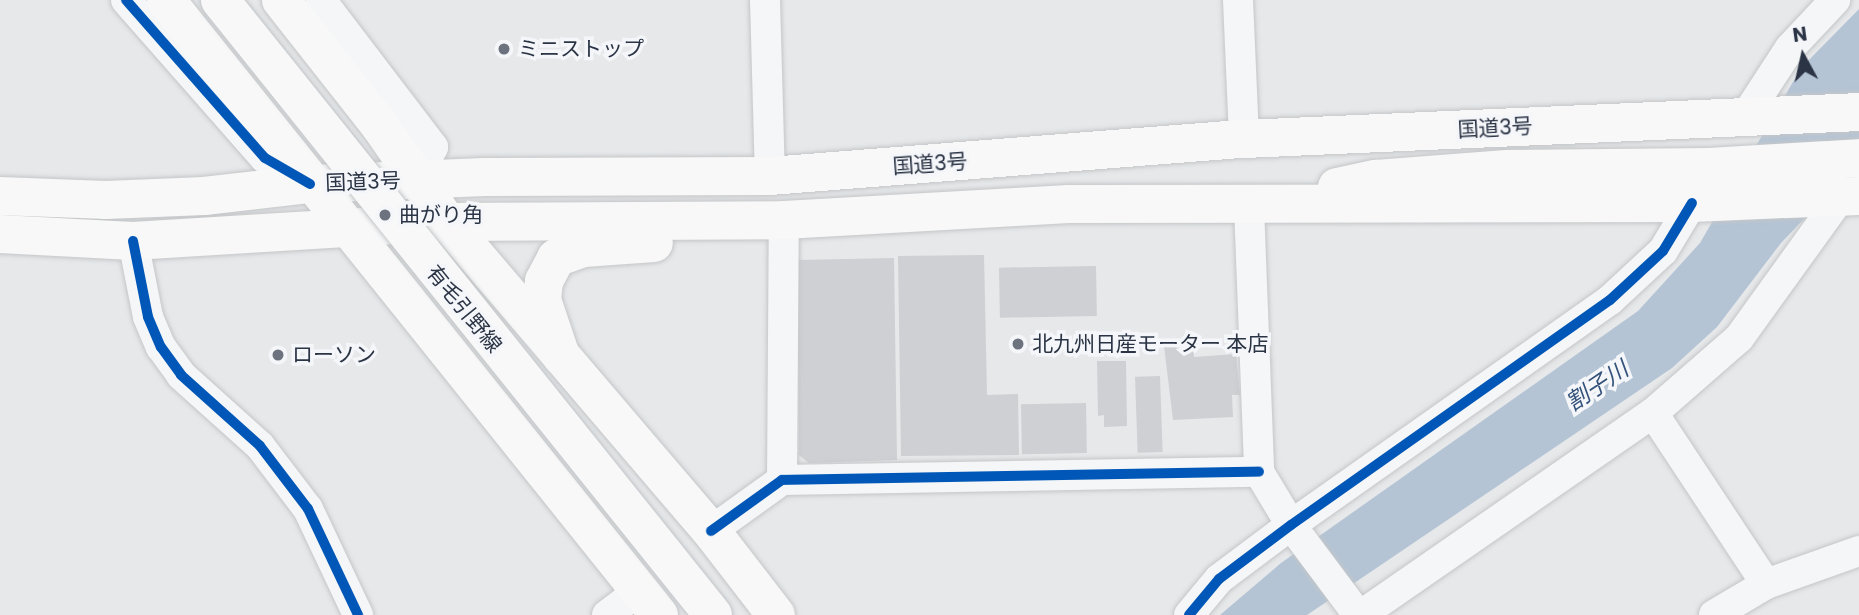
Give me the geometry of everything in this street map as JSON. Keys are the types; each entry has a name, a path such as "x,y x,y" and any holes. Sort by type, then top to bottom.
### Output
{"main road":[{"path":"166,0 310,184 350,226 650,603"},
{"name":"有毛引野線","path":"219,0 713,615"},
{"path":"281,0 380,126 447,222 710,531 776,615"},
{"name":"国道3号","path":"0,195 143,198 310,184 417,180 770,176 1244,139 1859,112"},
{"path":"1249,206 1376,179 1507,169 1709,167 1859,158"},
{"name":"国道3号","path":"0,234 133,242 350,226 447,222 784,220 1069,204 1249,206 1709,202 1841,197"},
{"path":"561,356 542,300 544,281 556,258 584,248 679,242 784,220"}],"street":[{"path":"126,0 265,158 310,184"},
{"path":"321,0 433,147 417,180"},
{"path":"765,0 770,176"},
{"path":"1238,0 1244,139"},
{"path":"1757,116 1790,48 1835,0"},
{"path":"1249,206 1259,472 1298,532 1357,611 1653,413 1739,338 1841,197"},
{"path":"1189,615 1219,579 1298,532 1610,300 1709,202"},
{"path":"782,480 784,220"},
{"path":"133,242 148,317 161,347 181,375 260,446 308,509 358,615"},
{"path":"1653,413 1766,584"},
{"path":"710,531 782,480 1259,472"},
{"path":"1714,615 1766,584 1859,551"},
{"path":"607,615 650,603"}],"water":[{"name":"割子川","path":"1859,9 1859,145 1824,198 1781,243 1717,327 1672,368 1307,615 1220,615 1281,563 1638,311 1700,243 1801,68"}],"building":[{"path":"984,255 987,395 1018,394 1019,455 901,456 898,256"},
{"path":"894,258 897,460 809,463 799,455 798,260"},
{"path":"1096,266 1097,316 1000,318 999,268"},
{"path":"1193,345 1194,357 1236,354 1240,395 1232,395 1233,417 1173,420 1164,346"},
{"path":"1097,361 1126,361 1127,426 1104,427 1104,415 1098,416"},
{"path":"1160,376 1163,452 1138,453 1135,377"},
{"path":"1086,403 1087,453 1022,454 1021,404"}],"cycle path":[{"path":"126,0 265,158 310,184"},
{"path":"1189,615 1219,579 1291,525 1610,300 1663,251 1692,203"},
{"path":"133,241 148,317 161,347 181,375 260,446 308,509 358,615"},
{"path":"711,531 782,480 1259,472"}],"place":[{"name":"ミニストップ","path":"504,49"},
{"name":"曲がり角","path":"385,215"},
{"name":"北九州日産モーター 本店","path":"1018,344"},
{"name":"ローソン","path":"278,355"}]}
